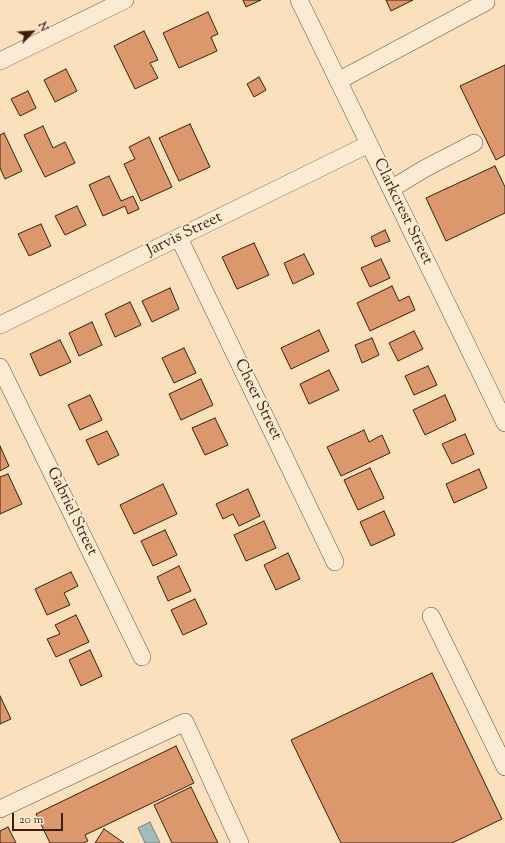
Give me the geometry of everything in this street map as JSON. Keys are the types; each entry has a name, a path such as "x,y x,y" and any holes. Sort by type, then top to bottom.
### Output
{"street":[{"path":"0,61 124,0"},
{"name":"Clarkcrest Street","path":"299,0 505,423"},
{"path":"338,81 486,2 486,0"},
{"path":"392,189 424,169 474,143"},
{"name":"Jarvis Street","path":"0,325 369,144"},
{"name":"Cheer Street","path":"179,238 335,562"},
{"name":"Gabriel Street","path":"0,367 142,657"},
{"path":"431,616 505,767"},
{"path":"0,809 185,722 240,843"}],"water":[{"path":"150,822 160,843 145,843 138,828"}],"building":[{"path":"243,0 261,0 246,7"},
{"path":"386,0 413,0 391,11"},
{"path":"208,12 218,34 211,37 217,51 179,68 163,33"},
{"path":"144,31 158,60 150,63 158,78 135,89 114,46"},
{"path":"505,65 505,155 496,160 460,86"},
{"path":"66,69 77,91 55,102 44,80"},
{"path":"259,77 266,90 254,97 247,84"},
{"path":"28,91 36,108 20,116 11,99"},
{"path":"190,124 210,167 179,181 159,138"},
{"path":"43,126 53,148 65,142 75,163 45,177 24,135"},
{"path":"4,133 22,171 5,179 0,168 0,135"},
{"path":"149,137 172,187 141,201 124,164 135,159 129,147"},
{"path":"495,166 505,187 505,213 446,241 426,198"},
{"path":"109,176 121,201 133,196 139,209 128,214 125,206 103,216 89,185"},
{"path":"77,206 86,225 65,235 55,216"},
{"path":"41,224 51,246 29,256 18,234"},
{"path":"385,230 390,241 375,247 371,237"},
{"path":"254,243 269,275 237,289 222,257"},
{"path":"304,254 314,274 293,284 284,263"},
{"path":"381,259 390,278 370,287 361,268"},
{"path":"392,286 399,301 409,296 415,310 370,331 357,303"},
{"path":"170,288 179,309 152,322 142,301"},
{"path":"130,302 141,325 115,337 105,314"},
{"path":"92,322 102,345 79,356 69,333"},
{"path":"319,330 329,351 291,369 281,348"},
{"path":"414,331 423,349 398,361 389,343"},
{"path":"372,338 379,355 362,363 355,345"},
{"path":"60,340 71,362 40,376 30,354"},
{"path":"184,348 196,373 174,383 162,358"},
{"path":"428,366 437,385 414,395 405,376"},
{"path":"329,370 339,390 309,404 300,384"},
{"path":"201,379 213,405 181,420 169,394"},
{"path":"90,395 102,420 80,430 68,405"},
{"path":"445,395 456,420 425,435 413,410"},
{"path":"215,418 228,445 205,455 192,428"},
{"path":"364,430 369,442 382,435 390,453 341,476 327,447"},
{"path":"107,431 119,455 98,465 86,440"},
{"path":"465,434 474,454 452,464 442,444"},
{"path":"0,446 9,466 0,471"},
{"path":"370,468 384,498 358,510 344,480"},
{"path":"479,469 487,488 454,503 446,484"},
{"path":"8,474 22,504 0,514 0,477"},
{"path":"163,484 177,514 134,534 120,505"},
{"path":"248,489 260,516 239,526 233,514 223,519 216,504"},
{"path":"384,511 395,535 371,546 360,522"},
{"path":"264,521 276,548 246,561 234,535"},
{"path":"165,530 177,555 153,566 141,541"},
{"path":"288,553 300,579 276,590 264,565"},
{"path":"179,566 191,591 168,601 157,577"},
{"path":"71,572 78,586 64,593 70,605 47,615 35,589"},
{"path":"195,599 207,624 183,635 171,610"},
{"path":"76,615 89,642 56,657 47,639 60,634 55,625"},
{"path":"90,650 102,676 81,686 69,660"},
{"path":"432,673 502,819 452,843 341,843 291,740"},
{"path":"0,696 11,719 0,724"},
{"path":"176,746 194,783 85,835 88,841 83,843 50,843 36,814"},
{"path":"191,787 218,843 172,843 154,805"},
{"path":"8,827 16,843 0,843 0,831"},
{"path":"104,829 124,843 95,843"}]}
